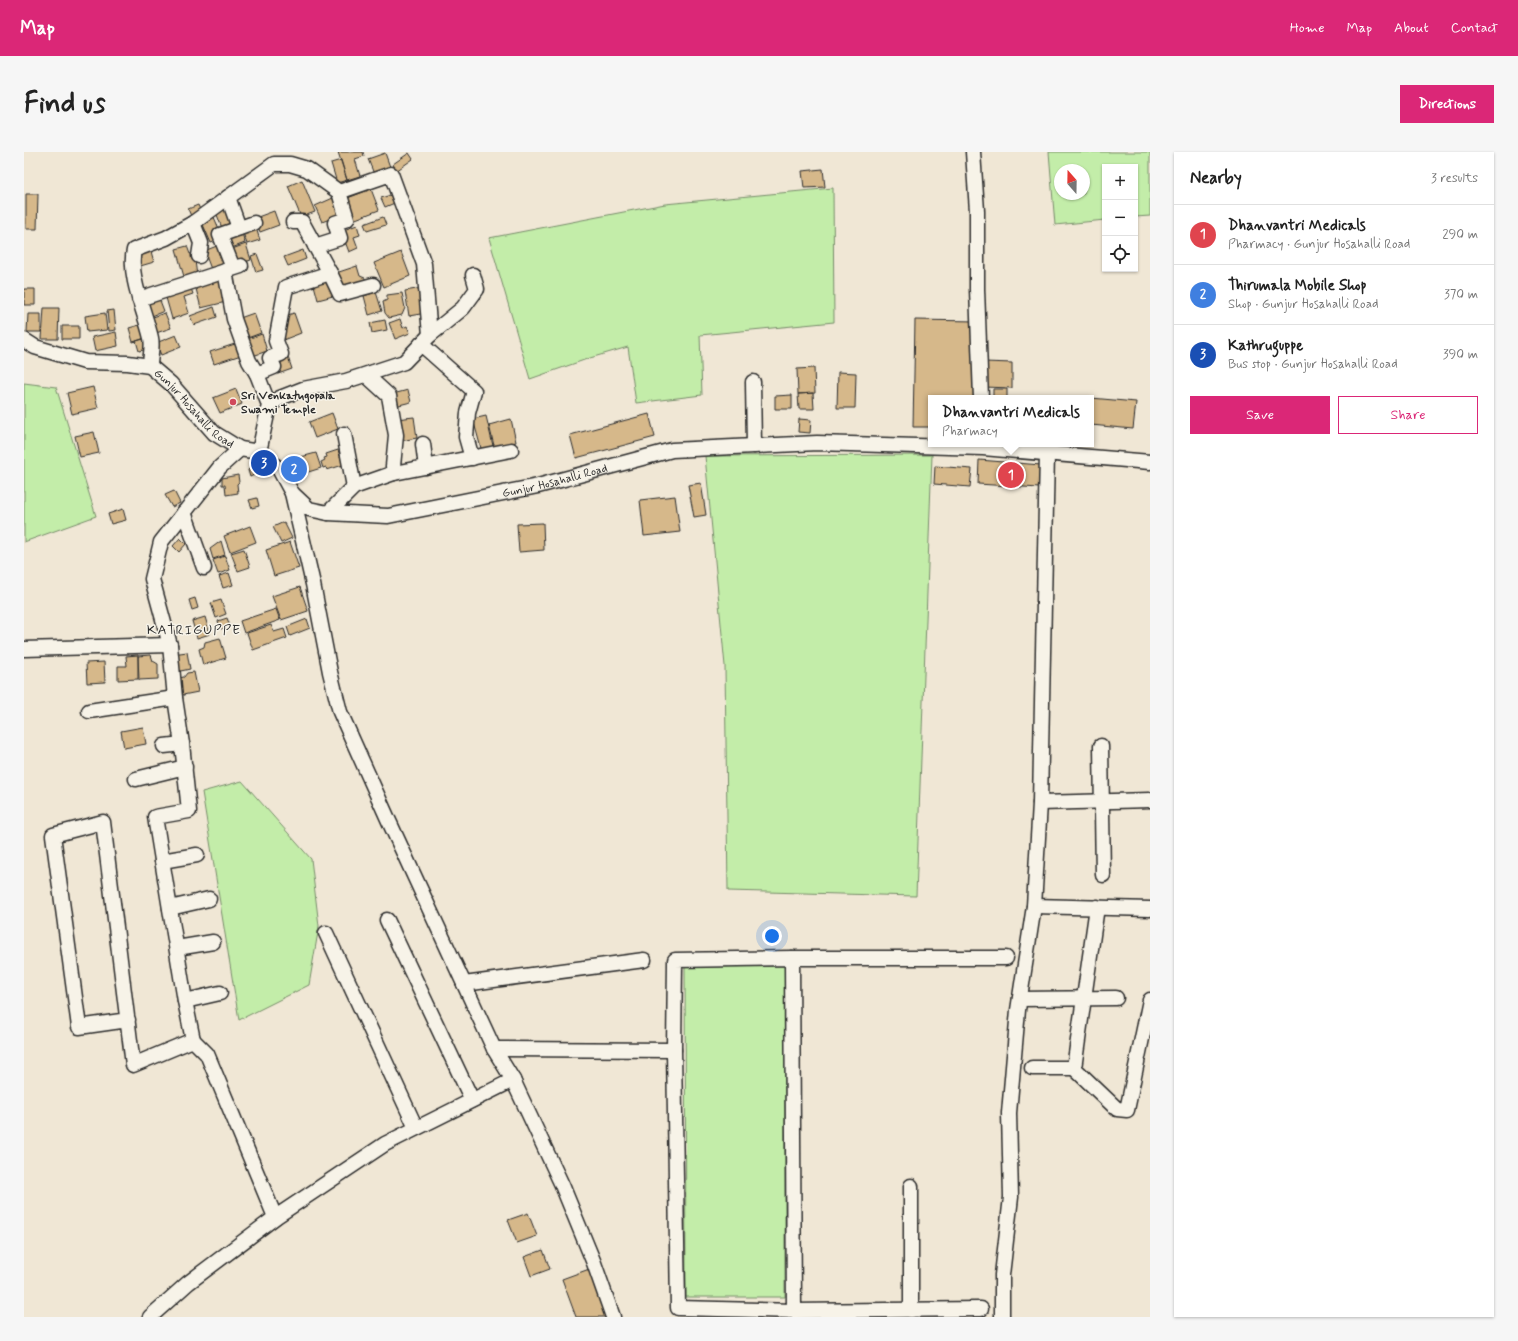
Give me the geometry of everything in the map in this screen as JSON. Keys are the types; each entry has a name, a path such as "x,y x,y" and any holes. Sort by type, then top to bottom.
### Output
{"street":[{"path":"973,152 977,211 977,289 982,395"},
{"path":"150,366 151,340 139,299 132,259 134,250 166,238 193,223 274,164 290,164 307,169 339,192 347,219 335,223 340,238 315,246"},
{"path":"339,192 391,174 424,264 426,340 474,391 468,413 466,437 472,458"},
{"path":"228,197 239,228"},
{"path":"293,222 302,222 340,294 373,285"},
{"path":"193,223 201,243 199,256"},
{"path":"254,223 220,235 233,268 234,318 249,361 257,374 269,405 259,452"},
{"path":"139,299 233,268"},
{"path":"257,374 274,367 270,358 281,354 276,341 286,287 330,273"},
{"path":"269,405 280,398 303,389 346,381 404,362 426,340 463,308 477,289 473,275"},
{"name":"Gunjur Hosahalli Road","path":"24,340 35,347 85,362 128,363 150,366 171,384 214,433 240,449 259,452 279,469 292,493 309,509 328,513 388,516 538,486 672,450 817,443 928,445"},
{"path":"366,375 389,396 396,435 393,466 394,473"},
{"path":"753,382 754,446"},
{"path":"344,434 354,487"},
{"path":"423,444 426,467"},
{"name":"Gunjur Hosahalli Road","path":"991,447 1047,454 1150,462"},
{"path":"240,449 220,467 161,542 152,579 170,644 189,811 155,817 185,1001 193,1040 207,1054 274,1217"},
{"path":"328,513 354,487 394,473 511,450"},
{"path":"1002,1317 1002,1275 1011,1197 1009,1113 1020,999 1034,906 1040,803 1047,454"},
{"path":"292,493 313,584 330,672 340,712 494,1049 513,1080 562,1185 614,1317"},
{"path":"184,512 204,568"},
{"path":"24,649 170,644"},
{"path":"89,711 175,698"},
{"path":"164,746 182,744"},
{"path":"1101,746 1102,875"},
{"path":"136,779 185,767"},
{"path":"1040,803 1150,800"},
{"path":"128,1020 79,1027 53,835 103,822 128,1020 133,1065 193,1040"},
{"path":"162,861 198,855"},
{"path":"170,908 210,899"},
{"path":"1034,906 1150,909"},
{"path":"1074,1068 1097,908"},
{"path":"387,920 472,1100"},
{"path":"326,933 416,1128"},
{"path":"177,948 213,942"},
{"path":"980,1309 794,1311 678,1308 674,1050 676,960 792,958 1006,958"},
{"path":"792,958 794,1311"},
{"path":"464,984 644,960"},
{"path":"185,1001 220,993"},
{"path":"1020,999 1116,998"},
{"path":"1032,1068 1074,1068 1116,1109 1127,1110 1150,1000"},
{"path":"494,1049 674,1050"},
{"path":"150,1317 188,1283 274,1217 385,1144 513,1080"},
{"path":"911,1186 911,1310"}],"green space":[{"path":"1049,152 1150,152 1150,216 1138,217 1138,164 1102,164 1102,220 1055,225"},
{"path":"833,188 834,322 700,335 702,395 636,403 628,347 590,358 530,379 489,238 665,204"},
{"path":"24,383 56,387 96,516 24,542"},
{"path":"932,455 916,896 728,891 725,666 705,456"},
{"path":"242,781 311,859 319,926 309,985 239,1020 202,792"},
{"path":"785,966 785,1297 686,1297 685,967"}],"building":[{"path":"338,152 363,152 364,156 355,159 360,176 347,180"},
{"path":"385,153 390,167 374,174 368,159"},
{"path":"409,153 413,159 396,171 393,164"},
{"path":"341,160 347,180 337,183 331,163"},
{"path":"823,169 825,187 804,188 802,171"},
{"path":"302,180 315,212 301,217 288,186"},
{"path":"371,189 379,210 353,220 345,199"},
{"path":"26,194 38,194 37,229 26,229"},
{"path":"394,194 397,202 385,207 381,198"},
{"path":"333,198 340,215 322,222 315,206"},
{"path":"198,205 201,212 191,216 188,209"},
{"path":"229,207 236,226 223,231 216,212"},
{"path":"274,211 279,225 260,232 255,218"},
{"path":"213,215 220,231 216,241 211,243 201,220"},
{"path":"383,217 386,225 367,231 364,224"},
{"path":"357,225 360,235 354,237 358,248 349,252 341,231"},
{"path":"256,228 260,240 247,244 243,233"},
{"path":"241,230 245,243 229,249 224,236"},
{"path":"222,244 229,263 211,269 204,251"},
{"path":"246,244 251,260 235,265 229,250"},
{"path":"187,246 190,254 194,253 197,276 185,280 176,249"},
{"path":"150,248 154,262 137,267 133,253"},
{"path":"303,250 306,259 288,266 284,257"},
{"path":"401,252 410,276 384,287 374,263"},
{"path":"257,254 263,270 256,272 251,256"},
{"path":"357,266 360,276 365,278 367,284 342,291 336,273"},
{"path":"220,279 226,302 201,308 195,285"},
{"path":"329,281 333,296 318,300 314,285"},
{"path":"190,286 193,294 184,297 189,313 172,319 165,294"},
{"path":"422,288 426,313 409,316 405,291"},
{"path":"24,289 35,289 35,305 24,305"},
{"path":"376,292 382,311 369,315 364,296"},
{"path":"402,293 405,308 402,315 389,318 385,313 383,302 387,300 387,295"},
{"path":"159,298 164,311 147,318 142,304"},
{"path":"214,307 217,317 194,325 190,316"},
{"path":"44,308 59,308 58,339 42,339"},
{"path":"114,310 116,330 109,331 107,311"},
{"path":"105,313 107,330 87,332 85,316"},
{"path":"165,313 171,328 153,334 147,319"},
{"path":"254,313 261,333 245,339 237,319"},
{"path":"294,313 301,333 283,340 285,316"},
{"path":"28,314 41,314 41,332 27,332"},
{"path":"400,319 403,328 407,326 410,333 395,339 389,323"},
{"path":"385,320 387,330 372,333 370,323"},
{"path":"915,320 976,321 975,395 928,395 928,427 913,427"},
{"path":"143,324 147,338 133,342 129,328"},
{"path":"62,326 79,326 79,339 62,339"},
{"path":"116,332 118,346 95,351 92,337"},
{"path":"262,334 267,351 250,357 244,340"},
{"path":"176,335 181,347 161,355 156,343"},
{"path":"145,338 148,349 139,351 136,341"},
{"path":"238,343 241,355 214,364 210,352"},
{"path":"288,357 292,369 278,374 273,362"},
{"path":"985,362 1012,363 1012,388 984,387"},
{"path":"814,368 815,393 798,394 797,369"},
{"path":"838,372 856,373 855,408 837,408"},
{"path":"93,387 98,408 72,414 67,393"},
{"path":"236,389 242,404 220,413 213,398"},
{"path":"993,389 1007,389 1007,395 993,395"},
{"path":"408,390 411,402 395,406 393,394"},
{"path":"813,393 814,409 799,409 798,394"},
{"path":"792,395 792,409 775,409 775,396"},
{"path":"1094,398 1136,402 1133,429 1094,425"},
{"path":"332,413 338,429 315,438 309,422"},
{"path":"649,414 655,437 576,458 570,435"},
{"path":"486,416 494,450 482,452 473,419"},
{"path":"414,417 417,438 400,441 396,419"},
{"path":"511,419 516,442 495,450 489,425"},
{"path":"799,419 811,420 810,433 798,432"},
{"path":"94,432 99,453 80,457 75,436"},
{"path":"338,450 343,465 327,470 326,467 323,468 321,462 327,457 326,454"},
{"path":"316,453 321,468 302,474 297,458"},
{"path":"294,458 299,476 291,478 286,461"},
{"path":"979,460 1041,465 1039,488 978,484"},
{"path":"935,466 972,469 970,487 934,484"},
{"path":"253,467 256,474 250,477 248,470"},
{"path":"238,475 238,493 226,495 225,485 222,485 222,478"},
{"path":"701,483 706,515 694,517 688,485"},
{"path":"174,491 180,503 172,507 165,495"},
{"path":"675,496 680,532 644,536 640,500"},
{"path":"257,498 259,506 252,508 249,500"},
{"path":"123,509 126,520 111,524 108,514"},
{"path":"284,522 292,538 281,543 273,527"},
{"path":"543,523 544,550 519,552 517,524"},
{"path":"250,526 256,542 230,552 224,536"},
{"path":"180,538 186,544 179,552 173,546"},
{"path":"221,541 225,555 213,559 210,549"},
{"path":"290,542 299,568 274,576 266,550"},
{"path":"244,549 250,567 238,571 231,553"},
{"path":"225,556 230,570 218,574 213,560"},
{"path":"229,573 233,585 223,588 219,576"},
{"path":"300,587 308,611 281,620 272,596"},
{"path":"195,598 198,608 192,610 189,600"},
{"path":"221,600 226,614 216,618 211,603"},
{"path":"276,609 280,620 244,633 240,621"},
{"path":"205,617 210,634 197,638 192,621"},
{"path":"227,618 230,626 221,629 218,621"},
{"path":"307,619 310,628 290,636 287,627"},
{"path":"271,625 274,632 284,629 287,638 253,650 247,633"},
{"path":"220,638 226,658 203,665 199,649 204,647 205,642"},
{"path":"187,652 190,669 176,672 173,654"},
{"path":"138,655 138,679 118,680 118,666 127,666 126,656"},
{"path":"151,655 153,661 158,664 158,679 139,680 138,656"},
{"path":"104,662 105,682 87,683 86,663"},
{"path":"194,672 198,692 183,695 179,678 184,677 187,673"},
{"path":"143,727 146,744 124,748 121,731"},
{"path":"528,1213 537,1236 517,1243 508,1220"},
{"path":"543,1250 550,1269 531,1276 524,1257"},
{"path":"592,1268 610,1317 576,1317 562,1279"}],"place":[{"name":"Sri Venkatugopala Swami Temple","path":"233,402"},
{"name":"Kathruguppe","path":"264,463"},
{"name":"Thirumala Mobile Shop","path":"294,469"},
{"name":"Dhanvantri Medicals","path":"1011,475"}],"district":[{"name":"KATRIGUPPE","path":"194,629"}]}
